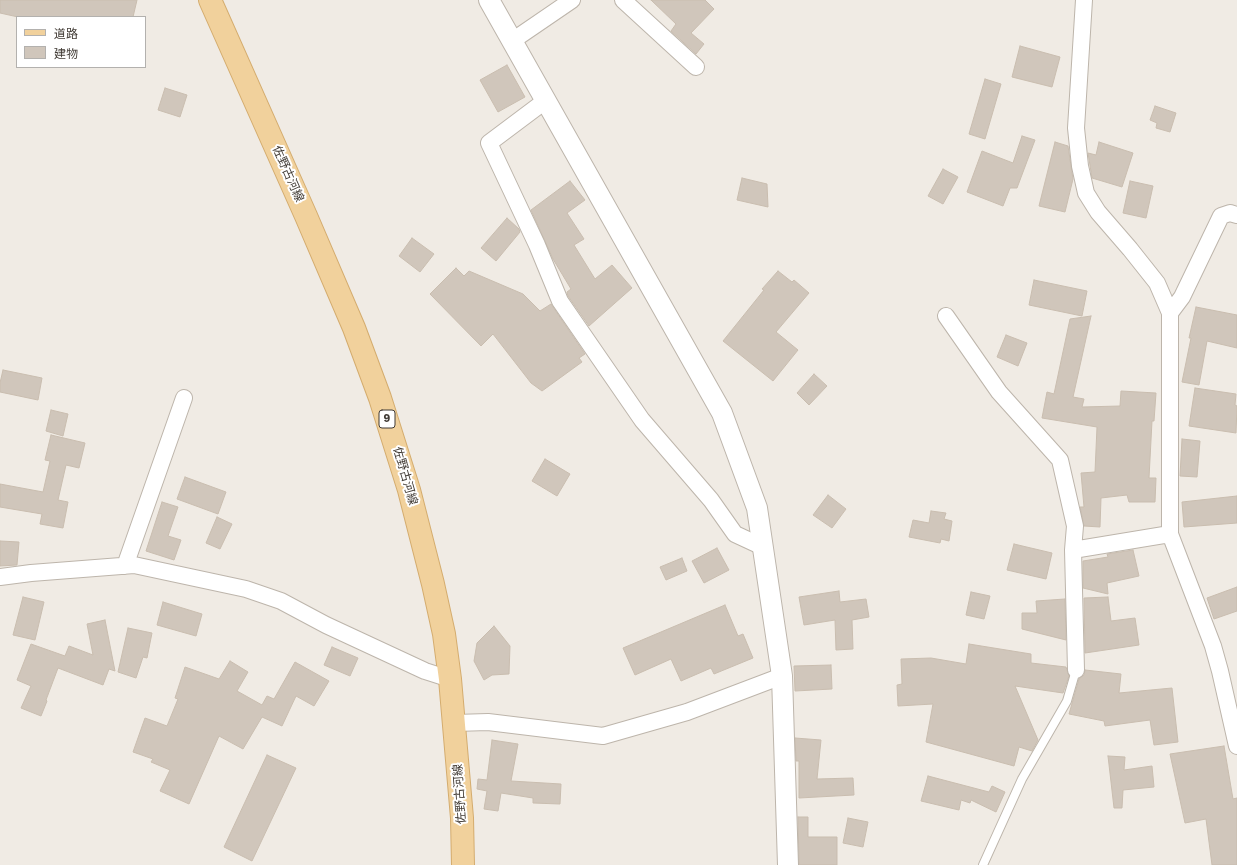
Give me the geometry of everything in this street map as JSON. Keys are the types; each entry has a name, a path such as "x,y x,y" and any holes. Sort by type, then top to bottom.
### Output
{"main road":[{"name":"佐野古河線","path":"210,0 326,261 354,328 380,398 407,483 420,530 444,634 450,679 462,818 463,865"}],"street":[{"path":"488,0 722,413 757,508 782,676 788,865"},
{"path":"512,41 572,0"},
{"path":"623,0 696,67"},
{"path":"1084,0 1076,128 1080,166 1086,193 1098,212 1157,283 1170,313 1170,534 1213,646 1237,746"},
{"path":"545,101 489,143 537,246 560,302 642,420 711,500 735,534 763,547"},
{"path":"1170,313 1182,297 1221,216 1230,214 1237,215"},
{"path":"946,316 999,392 1060,460 1076,526 1073,550 1076,670"},
{"path":"125,566 184,398"},
{"path":"1073,550 1170,534"},
{"path":"0,576 31,572 134,565 246,589 281,601 326,625 425,671 450,679"},
{"path":"454,723 488,722 603,736 687,712 782,676"}],"lane":[{"path":"983,865 1022,779 1067,701 1076,670"}],"building":[{"path":"0,0 137,0 133,16 16,17 0,13"},
{"path":"651,0 705,0 714,9 691,33 704,44 696,54 671,31 676,24"},
{"path":"1020,46 1060,57 1052,87 1012,77"},
{"path":"507,65 525,97 498,112 480,80"},
{"path":"985,79 1001,84 985,139 969,134"},
{"path":"165,88 187,95 180,117 158,110"},
{"path":"1155,106 1176,113 1170,132 1156,128 1157,123 1150,120"},
{"path":"1022,136 1035,140 1017,188 1010,188 1003,206 967,192 982,151 1013,163"},
{"path":"1055,142 1068,146 1073,179 1065,212 1039,206"},
{"path":"1099,142 1133,153 1122,187 1092,178 1088,153 1096,155"},
{"path":"943,169 958,177 943,204 928,196"},
{"path":"742,178 767,184 768,207 737,200"},
{"path":"570,181 585,200 567,213 584,239 574,245 595,279 612,265 632,288 589,326 568,296 567,292 571,289 553,259 531,210"},
{"path":"1130,181 1153,186 1146,218 1123,213"},
{"path":"507,218 519,229 520,232 496,261 481,248"},
{"path":"412,238 434,254 420,272 399,256"},
{"path":"456,268 464,276 469,271 523,294 540,311 551,304 585,354 579,358 582,362 542,391 531,383 493,334 481,346 430,294"},
{"path":"778,271 792,282 794,280 809,293 776,332 798,350 773,381 723,341 764,290 762,289"},
{"path":"1034,280 1087,291 1082,316 1029,305"},
{"path":"1196,307 1237,315 1237,348 1207,341 1199,385 1182,382"},
{"path":"1091,316 1073,397 1084,399 1082,407 1120,406 1121,391 1156,393 1154,421 1152,421 1149,478 1156,478 1155,502 1129,502 1127,495 1101,498 1100,527 1084,526 1080,507 1084,507 1081,473 1095,472 1097,427 1042,418 1047,392 1054,394 1070,319"},
{"path":"1006,335 1027,343 1018,366 997,357"},
{"path":"3,370 42,378 38,400 0,392 0,383"},
{"path":"814,374 827,386 809,405 797,393"},
{"path":"1195,388 1236,394 1236,433 1189,426"},
{"path":"51,410 68,414 63,436 46,431"},
{"path":"51,435 85,443 79,468 66,465 58,500 68,502 63,528 40,524 42,514 0,507 0,484 43,492 50,461 45,460"},
{"path":"1182,439 1200,441 1197,477 1180,476"},
{"path":"545,459 570,474 557,496 532,481"},
{"path":"185,477 226,492 218,514 177,499"},
{"path":"828,495 846,509 832,528 813,515"},
{"path":"1237,496 1237,523 1184,527 1182,502"},
{"path":"162,502 178,507 168,536 181,540 174,560 146,551"},
{"path":"931,511 946,513 944,519 952,521 949,541 941,539 940,543 909,537 913,520 929,523"},
{"path":"217,517 232,524 220,549 206,543"},
{"path":"0,541 19,542 17,565 0,566"},
{"path":"1014,544 1052,553 1046,579 1007,570"},
{"path":"717,548 729,570 704,583 692,561"},
{"path":"1133,550 1139,576 1107,583 1108,594 1083,588 1083,561 1108,557 1107,554"},
{"path":"682,558 687,571 666,580 660,567"},
{"path":"1237,587 1237,611 1214,619 1207,598"},
{"path":"839,591 840,602 866,599 869,617 852,620 853,649 836,650 835,620 804,625 799,597"},
{"path":"971,592 990,596 984,619 966,615"},
{"path":"23,597 44,602 35,640 13,635"},
{"path":"1108,597 1111,621 1135,618 1139,645 1085,653 1084,598"},
{"path":"1065,599 1066,640 1022,629 1022,613 1037,613 1036,601"},
{"path":"163,602 202,614 196,636 157,625"},
{"path":"725,605 738,636 743,634 753,658 714,674 711,668 681,681 671,659 635,675 623,648"},
{"path":"105,620 115,671 109,669 103,685 58,668 41,716 21,708 31,686 17,680 31,644 65,656 69,646 93,655 87,624"},
{"path":"494,626 510,646 509,674 492,675 484,680 474,661 477,643"},
{"path":"128,628 152,633 147,658 143,657 136,678 118,672"},
{"path":"969,644 1031,654 1031,663 1066,667 1069,676 1063,693 1015,686 1038,740 1032,751 1019,747 1014,766 926,742 933,704 898,706 897,685 902,684 901,659 931,658 966,664"},
{"path":"332,647 358,658 350,676 324,665"},
{"path":"230,661 248,672 237,691 262,705 267,696 274,699 295,662 329,681 314,706 296,696 282,726 262,717 243,749 219,736 189,804 160,791 170,770 151,762 153,759 133,752 145,718 167,726 178,699 175,698 185,667 219,679"},
{"path":"831,665 832,689 795,691 794,666"},
{"path":"1085,670 1121,674 1119,693 1172,688 1178,742 1154,745 1150,720 1105,726 1104,721 1069,714 1079,679 1084,675"},
{"path":"795,738 821,740 817,779 853,778 854,795 799,798 799,761 796,761"},
{"path":"492,740 518,744 511,781 561,784 560,804 533,803 533,798 501,793 498,811 484,809 487,791 477,789 478,779 487,780"},
{"path":"1224,746 1233,799 1237,798 1237,865 1212,865 1206,819 1185,823 1170,754"},
{"path":"267,755 296,768 252,861 224,847"},
{"path":"1108,756 1125,757 1124,770 1152,766 1154,787 1123,790 1122,808 1114,808"},
{"path":"928,776 989,792 992,786 1005,792 996,812 971,800 970,803 961,800 959,810 921,801"},
{"path":"798,817 808,817 808,837 837,837 837,865 799,865"},
{"path":"848,818 868,822 863,847 843,843"}]}
